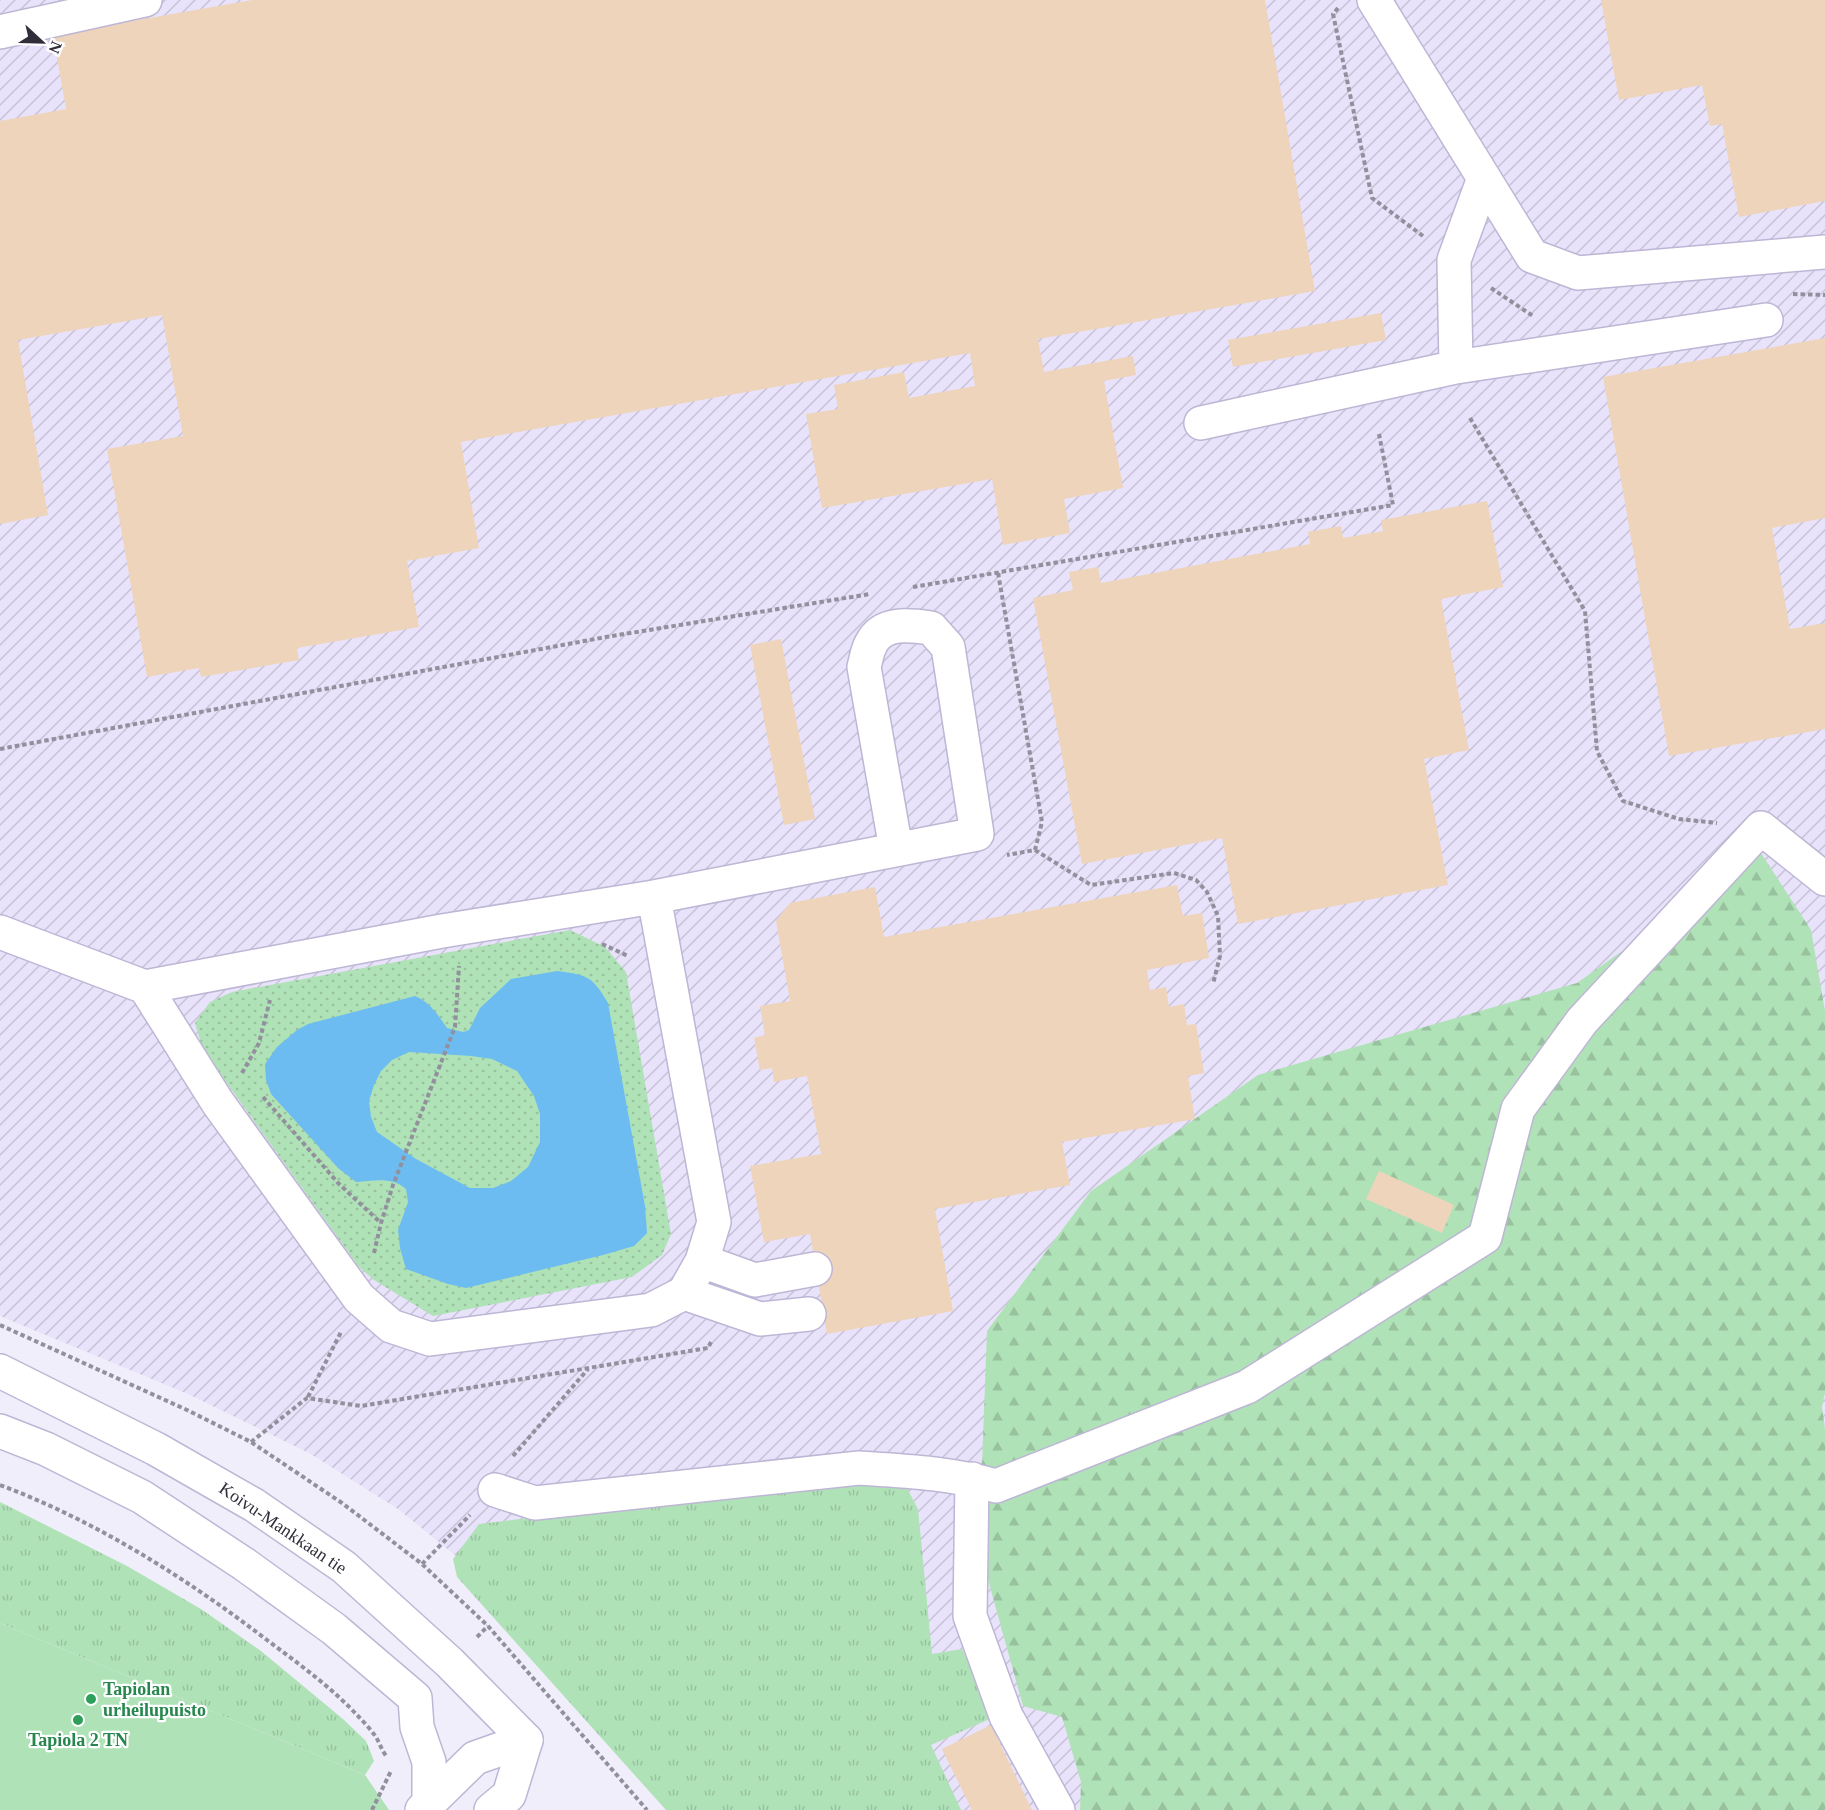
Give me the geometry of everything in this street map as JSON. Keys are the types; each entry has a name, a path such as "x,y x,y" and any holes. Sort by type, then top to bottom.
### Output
{"main road":[{"path":"0,32 145,0"},
{"path":"1374,0 1532,256 1578,273 1825,252"},
{"path":"1456,367 1454,260 1484,178"},
{"path":"1201,423 1456,367 1766,320"},
{"path":"0,932 145,987 431,933 654,897 977,834 948,647 931,628 908,625 883,630 871,643 864,667 896,849"},
{"path":"495,1490 535,1503 860,1468 910,1471 972,1479 996,1486 1247,1387 1485,1237 1518,1109 1582,1021 1761,828 1825,879"},
{"path":"145,987 213,1095 359,1298 391,1326 430,1339 651,1310 684,1293 702,1261 714,1222 654,897"},
{"path":"702,1261 755,1280 815,1269"},
{"path":"684,1293 760,1319 809,1314"},
{"name":"Koivu-Mankkaan tie","path":"0,1371 156,1449 244,1499 344,1567 450,1663 526,1740"},
{"path":"0,1431 46,1449 142,1497 244,1564 334,1629 414,1698 417,1727 429,1762 425,1806"},
{"path":"972,1479 970,1616 1006,1716 1058,1810"},
{"path":"425,1806 475,1758 526,1740"},
{"path":"491,1810 508,1795 526,1740"}],"path":[{"path":"1470,418 1585,611 1598,751 1623,801 1678,819 1761,828"},
{"path":"906,588 1393,505 1379,434"},
{"path":"0,749 606,637 871,594"},
{"path":"1035,850 1091,885 1174,873 1196,880 1207,892 1218,916 1220,956 1213,984"},
{"path":"599,942 628,956"},
{"path":"393,1185 455,1027 459,964"},
{"path":"213,1095 242,1074 259,1043 273,990"},
{"path":"257,1091 339,1184 381,1223"},
{"path":"251,1442 307,1398 361,1406 708,1348 723,1306"},
{"path":"0,1485 30,1496 119,1540 222,1605 315,1676 357,1715 375,1736 388,1758"},
{"path":"372,1810 393,1765 425,1806"}],"shaded area":[{"path":"0,0 1825,0 1825,1810 710,1810 498,1590 398,1509 309,1453 188,1394 0,1316"}],"green space":[{"path":"1761,853 1811,930 1825,1011 1825,1393 1822,1407 1825,1429 1825,1810 1080,1810 1081,1782 1062,1717 1023,1706 979,1547 987,1331 1091,1191 1258,1075 1577,983"},
{"path":"570,930 605,947 626,972 671,1234 662,1255 632,1277 433,1316 374,1280 359,1267 203,1050 195,1023 210,1002 232,992"},
{"path":"872,1476 902,1479 918,1509 932,1654 962,1649 994,1717 931,1745 961,1810 666,1810 457,1577 453,1559 479,1524"},
{"path":"0,1502 127,1566 201,1609 261,1651 366,1741 374,1761 365,1775 0,1623"},
{"name":"Tapiola 2 TN","path":"0,1623 365,1775 389,1810 0,1810"}],"water":[{"path":"557,971 576,974 593,982 608,1003 645,1206 647,1233 634,1246 466,1288 406,1269 398,1230 408,1202 406,1189 389,1181 356,1182 338,1168 271,1094 266,1080 265,1064 277,1047 308,1024 415,996 430,1006 447,1028 463,1032 469,1030 480,1008 511,979","holes":["409,1052 492,1059 517,1071 534,1096 540,1114 540,1142 528,1167 511,1181 493,1188 470,1188 416,1159 377,1132 371,1117 369,1101 374,1085 381,1071 392,1060"]}],"building":[{"path":"252,0 1265,0 1315,291 1038,339 1044,372 1133,356 1136,375 1104,381 1123,488 1064,499 1070,533 1003,545 992,479 822,508 806,414 838,409 834,385 904,372 909,398 975,386 970,353 461,442 479,548 407,561 419,627 297,648 299,660 201,677 199,668 147,677 107,449 183,436 162,315 18,340 48,515 0,524 0,121 66,109 53,35"},
{"path":"1601,0 1825,0 1825,201 1739,217 1722,124 1710,126 1702,85 1619,100"},
{"path":"1381,313 1386,340 1233,367 1228,340"},
{"path":"1825,338 1825,518 1772,528 1790,629 1825,623 1825,729 1669,756 1603,377"},
{"path":"1487,501 1503,587 1441,599 1469,750 1424,759 1448,885 1238,924 1222,838 1082,864 1033,598 1073,590 1069,572 1098,567 1101,583 1310,544 1308,532 1341,526 1343,538 1383,531 1381,520"},
{"path":"781,639 815,819 784,825 750,645"},
{"path":"1177,885 1183,916 1202,913 1209,958 1147,970 1150,990 1166,987 1169,1007 1184,1004 1187,1025 1196,1024 1204,1073 1188,1076 1195,1119 1062,1142 1070,1185 935,1209 953,1311 827,1334 810,1234 764,1242 750,1166 821,1154 807,1076 774,1082 772,1068 760,1070 754,1038 765,1035 760,1006 790,1001 776,921 790,903 875,887 884,937"},
{"path":"1379,1171 1454,1205 1442,1233 1366,1199"},
{"path":"991,1725 1032,1810 972,1810 942,1749"}],"place":[{"name":"Tapiolan urheilupuisto","path":"91,1699"},
{"name":"Tapiola 2 TN","path":"78,1720"}]}
